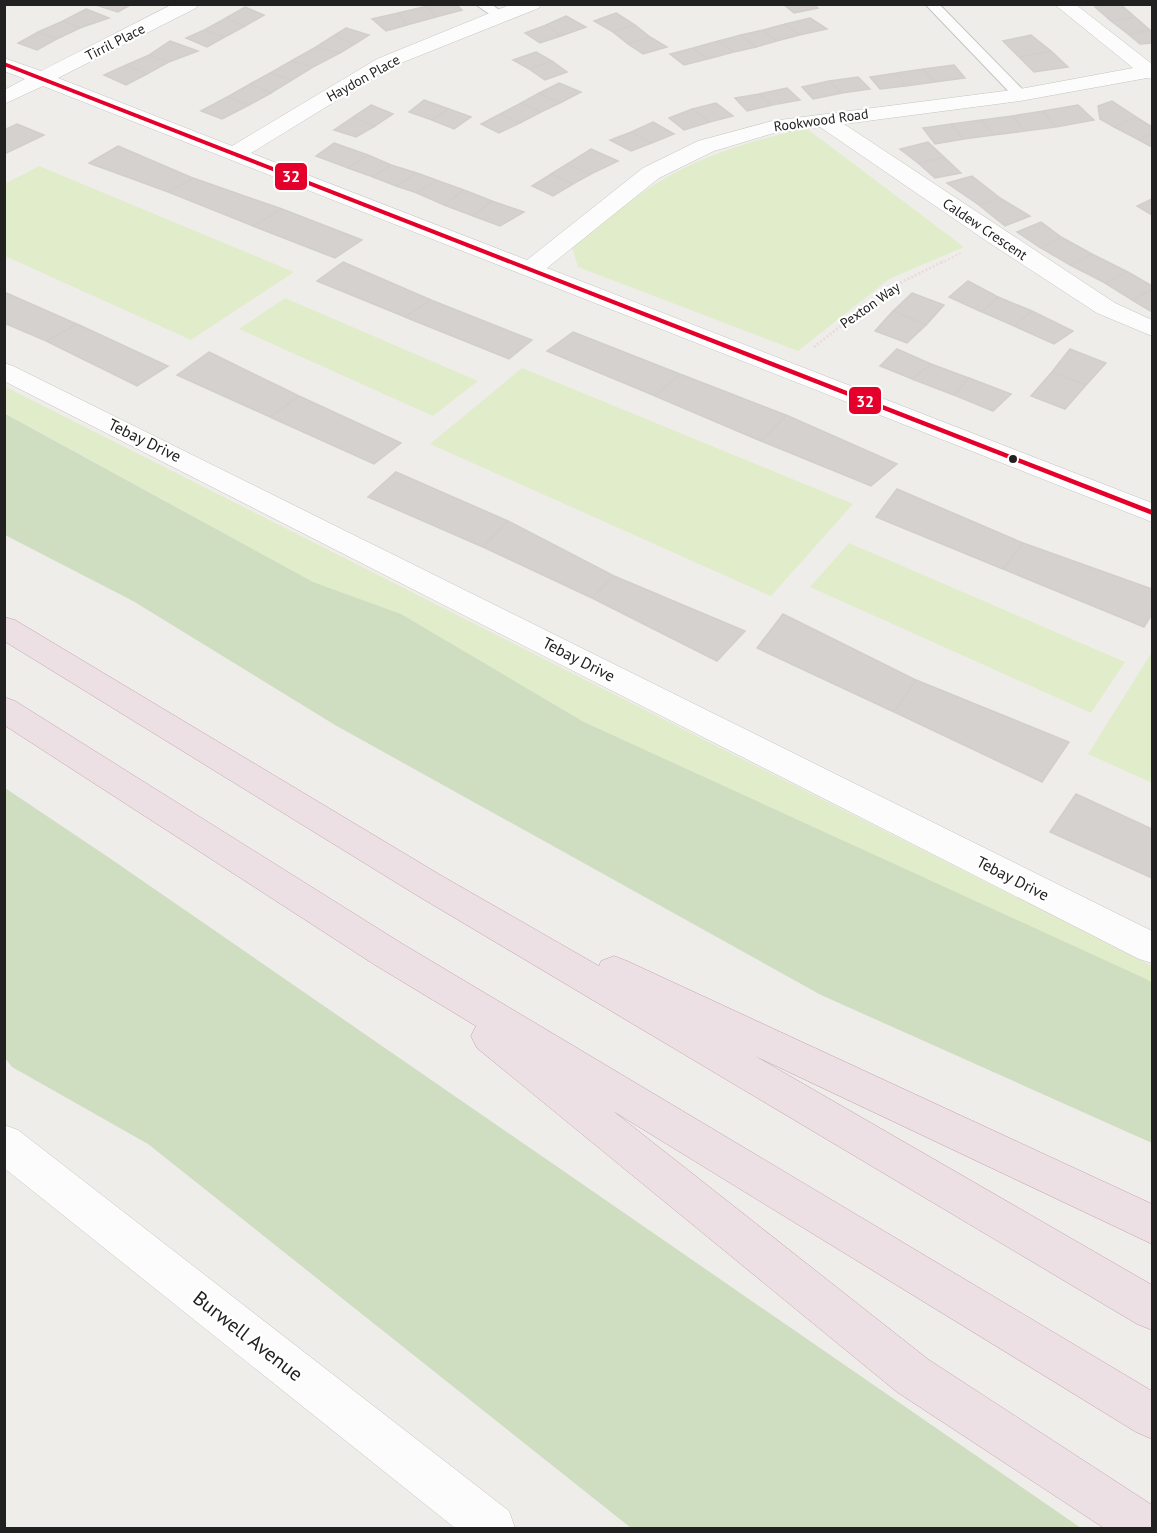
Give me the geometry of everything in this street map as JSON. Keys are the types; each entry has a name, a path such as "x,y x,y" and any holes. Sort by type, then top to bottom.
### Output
{"highway":[{"path":"4,627 430,886 1152,1309"},
{"path":"4,709 388,954 1152,1416"},
{"path":"430,886 1152,1224"},
{"path":"388,954 914,1376 1145,1528"}],"street":[{"name":"Tirril Place","path":"4,98 189,4"},
{"name":"Haydon Place","path":"234,154 384,63 532,4"},
{"path":"1063,4 1152,72"},
{"path":"4,64 1152,513"},
{"name":"Rookwood Road","path":"529,270 651,173 706,146 772,127 1020,95 1152,72"},
{"name":"Caldew Crescent","path":"822,119 996,237 1106,308 1152,329"},
{"name":"Tebay Drive","path":"4,371 1152,948"},
{"name":"Burwell Avenue","path":"4,1143 492,1528"}],"lane":[{"path":"481,4 500,15"},
{"path":"931,4 1020,95"}],"path":[{"name":"Pexton Way","path":"785,370 888,289 996,237"}],"green space":[{"path":"806,128 964,247 889,279 798,351 578,267 572,247 657,183 716,154 761,139"},
{"path":"39,166 294,272 191,340 5,256 5,184"},
{"path":"285,298 478,381 433,416 239,329"},
{"path":"522,368 853,504 771,596 430,444"},
{"path":"4,386 1152,966 1152,983 584,722 401,614 313,582 5,413"},
{"path":"4,413 313,582 401,614 584,722 1146,979 1152,983 1152,1143 821,995 335,725 133,601 5,535"},
{"path":"849,543 1125,662 1091,713 810,587"},
{"path":"1152,652 1152,783 1088,754"},
{"path":"5,788 1081,1528 631,1528 148,1144 12,1067 5,1058"}],"building":[{"path":"132,4 118,12 96,5"},
{"path":"456,4 462,10 436,17 427,6"},
{"path":"783,4 813,4 818,8 794,13"},
{"path":"1120,4 1135,17 1111,21 1095,7"},
{"path":"427,6 436,17 407,25 398,13"},
{"path":"245,7 264,15 245,26 226,18"},
{"path":"86,9 109,18 80,28 63,21"},
{"path":"398,13 407,25 386,31 372,19"},
{"path":"616,13 635,25 613,32 594,21"},
{"path":"566,16 586,27 561,36 546,25"},
{"path":"1135,17 1150,30 1128,34 1111,21"},
{"path":"226,18 245,26 225,37 204,30"},
{"path":"810,18 827,29 800,35 785,24"},
{"path":"63,21 80,28 57,39 38,32"},
{"path":"785,24 800,35 777,41 763,30"},
{"path":"546,25 561,36 540,43 525,33"},
{"path":"635,25 650,37 628,44 613,32"},
{"path":"346,28 369,35 355,44 333,36"},
{"path":"204,30 225,37 207,47 186,38"},
{"path":"763,30 777,41 756,47 741,35"},
{"path":"1150,30 1152,43 1140,44 1128,34"},
{"path":"38,32 57,39 37,50 18,43"},
{"path":"741,35 756,47 734,52 718,41"},
{"path":"1031,35 1051,51 1019,57 1003,41"},
{"path":"333,36 355,44 340,53 316,47"},
{"path":"650,37 667,47 643,54 628,44"},
{"path":"170,41 198,51 169,62 149,55"},
{"path":"718,41 734,52 708,59 693,48"},
{"path":"316,47 340,53 313,67 291,61"},
{"path":"693,48 708,59 684,65 670,54"},
{"path":"1051,51 1068,67 1034,72 1019,57"},
{"path":"536,52 552,61 529,69 513,60"},
{"path":"149,55 169,62 147,74 126,65"},
{"path":"291,61 313,67 292,80 270,73"},
{"path":"552,61 567,72 545,80 529,69"},
{"path":"126,65 147,74 126,85 104,75"},
{"path":"954,65 965,78 935,82 923,69"},
{"path":"923,69 935,82 906,86 896,73"},
{"path":"270,73 292,80 271,93 250,84"},
{"path":"896,73 906,86 880,89 870,77"},
{"path":"858,77 870,89 842,93 829,81"},
{"path":"829,81 842,93 813,99 802,87"},
{"path":"559,83 581,92 560,103 539,93"},
{"path":"250,84 271,93 249,105 227,97"},
{"path":"787,88 800,100 772,105 759,94"},
{"path":"539,93 560,103 541,112 521,103"},
{"path":"759,94 772,105 747,111 735,98"},
{"path":"227,97 249,105 222,119 201,111"},
{"path":"424,100 449,109 432,120 409,112"},
{"path":"1112,101 1136,117 1114,127 1100,119 1098,106"},
{"path":"521,103 541,112 520,123 500,114"},
{"path":"716,103 733,116 710,122 692,109"},
{"path":"371,105 393,114 375,126 353,117"},
{"path":"1078,105 1094,120 1056,127 1043,111"},
{"path":"449,109 471,117 454,129 432,120"},
{"path":"692,109 710,122 684,130 669,118"},
{"path":"1043,111 1056,127 1025,131 1012,116"},
{"path":"500,114 520,123 499,133 481,124"},
{"path":"1012,116 1025,131 994,135 981,120"},
{"path":"353,117 375,126 356,137 334,130"},
{"path":"1136,117 1152,127 1152,134 1139,140 1114,127"},
{"path":"981,120 994,135 964,139 951,124"},
{"path":"653,122 674,134 652,143 631,132"},
{"path":"17,124 44,135 4,154 4,130"},
{"path":"951,124 964,139 935,144 923,128"},
{"path":"631,132 652,143 631,151 610,140"},
{"path":"1152,134 1152,147 1139,140"},
{"path":"928,142 944,157 918,163 900,149"},
{"path":"334,143 368,155 348,168 316,156"},
{"path":"118,146 193,178 168,192 89,163"},
{"path":"591,149 618,161 591,174 567,164"},
{"path":"368,155 391,165 373,177 348,168"},
{"path":"944,157 961,173 935,178 918,163"},
{"path":"567,164 591,174 573,184 551,174"},
{"path":"391,165 417,173 396,186 373,177"},
{"path":"417,173 436,180 417,193 396,186"},
{"path":"551,174 573,184 553,196 532,186"},
{"path":"972,176 1000,198 979,205 947,183"},
{"path":"193,178 282,209 253,226 168,192"},
{"path":"436,180 464,190 444,205 417,193"},
{"path":"464,190 492,201 473,216 444,205"},
{"path":"1000,198 1030,216 1005,226 979,205"},
{"path":"1152,199 1152,215 1137,206"},
{"path":"492,201 524,212 500,226 473,216"},
{"path":"282,209 362,240 335,258 253,226"},
{"path":"1041,222 1061,237 1041,248 1017,232"},
{"path":"1061,237 1092,254 1070,265 1041,248"},
{"path":"1092,254 1128,272 1105,283 1070,265"},
{"path":"343,262 431,300 405,317 317,281"},
{"path":"1128,272 1152,286 1152,289 1132,300 1105,283"},
{"path":"968,281 998,297 982,312 949,297"},
{"path":"1152,289 1152,312 1132,300"},
{"path":"4,292 77,324 46,341 4,323"},
{"path":"912,293 944,305 926,325 893,311"},
{"path":"998,297 1032,311 1014,326 982,312"},
{"path":"431,300 532,340 509,359 405,317"},
{"path":"893,311 926,325 907,343 875,331"},
{"path":"1032,311 1073,331 1054,344 1014,326"},
{"path":"77,324 168,366 137,386 46,341"},
{"path":"573,332 680,374 655,396 547,351"},
{"path":"897,349 931,364 912,379 880,366"},
{"path":"1070,349 1106,363 1086,385 1052,372"},
{"path":"209,352 299,396 270,417 177,375"},
{"path":"931,364 969,378 954,395 912,379"},
{"path":"1052,372 1086,385 1065,409 1031,396"},
{"path":"680,374 786,415 761,441 655,396"},
{"path":"969,378 1011,394 993,411 954,395"},
{"path":"299,396 401,443 374,464 270,417"},
{"path":"786,415 897,464 871,486 761,441"},
{"path":"396,472 508,521 483,547 368,497"},
{"path":"897,489 1023,543 1003,569 876,517"},
{"path":"508,521 614,576 592,598 483,547"},
{"path":"1023,543 1152,589 1152,614 1144,627 1003,569"},
{"path":"614,576 745,631 717,661 592,598"},
{"path":"783,614 916,680 894,712 757,648"},
{"path":"916,680 1069,742 1042,782 894,712"},
{"path":"1076,794 1152,829 1152,878 1050,832"}],"transit line":[{"name":"32","path":"4,64 1152,513"}]}
